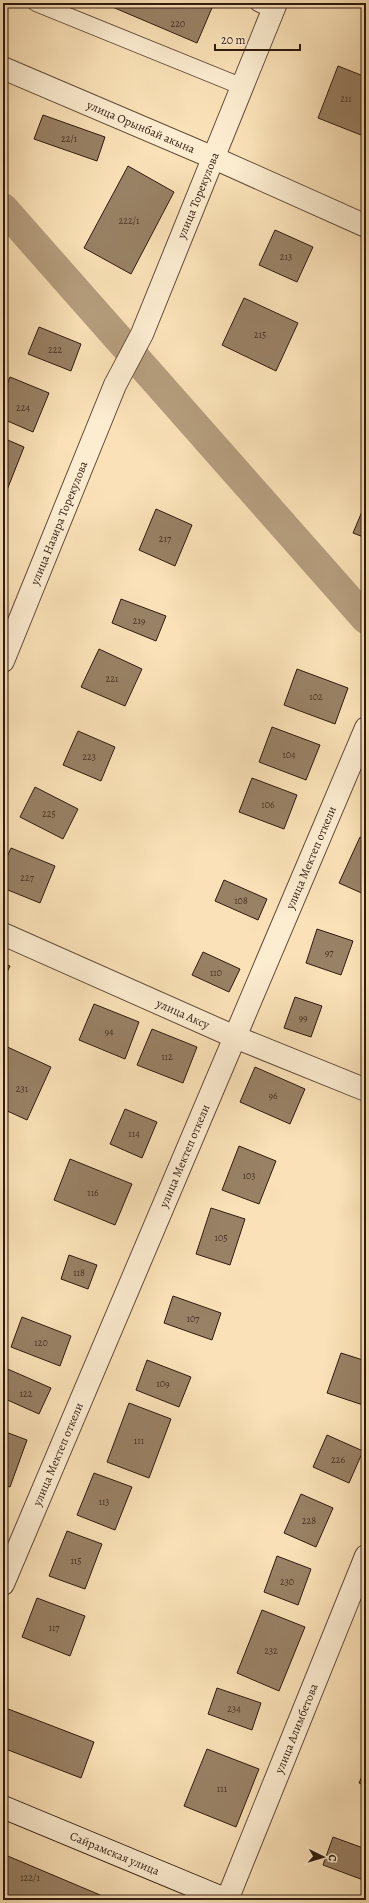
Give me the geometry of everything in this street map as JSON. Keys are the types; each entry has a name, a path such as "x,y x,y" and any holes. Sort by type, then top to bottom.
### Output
{"street":[{"name":"улица Торекулова","path":"115,385 142,334 243,87 269,5"},
{"name":"улица Орынбай акына","path":"3,68 214,158 366,226"},
{"name":"улица Назира Торекулова","path":"3,660 115,385"},
{"name":"улица Мектеп откели","path":"3,1584 366,728"},
{"name":"улица Аксу","path":"3,934 235,1037 366,1090"},
{"name":"улица Алимбетова","path":"227,1900 366,1556"},
{"name":"Сайрамская улица","path":"3,1807 227,1900"}],"lane":[{"path":"36,3 243,87"}],"building":[{"path":"103,3 214,3 197,43"},
{"path":"338,66 366,77 366,137 318,118"},
{"path":"43,115 105,137 97,161 34,139"},
{"path":"128,166 174,192 131,274 84,248"},
{"path":"275,230 313,247 297,282 259,265"},
{"path":"244,298 298,323 276,371 222,345"},
{"path":"39,327 81,344 71,371 28,354"},
{"path":"10,377 49,393 33,432 3,419 3,394"},
{"path":"3,438 24,447 7,490 3,489"},
{"path":"366,502 366,538 353,533"},
{"path":"156,509 192,525 175,566 139,550"},
{"path":"121,599 166,616 156,641 112,623"},
{"path":"99,649 142,669 125,706 81,687"},
{"path":"297,669 348,688 335,724 284,705"},
{"path":"272,727 320,745 306,780 259,762"},
{"path":"78,731 115,747 101,781 63,765"},
{"path":"252,778 297,795 284,829 239,812"},
{"path":"35,787 78,809 63,839 20,817"},
{"path":"360,837 366,840 366,895 339,883"},
{"path":"11,848 55,866 40,903 3,888 3,866"},
{"path":"224,880 267,899 258,920 215,901"},
{"path":"317,929 353,941 341,975 306,963"},
{"path":"203,952 240,969 229,992 192,975"},
{"path":"3,963 10,966 3,981"},
{"path":"295,997 322,1006 311,1037 284,1028"},
{"path":"94,1004 139,1022 125,1059 79,1040"},
{"path":"152,1029 197,1047 183,1083 137,1065"},
{"path":"3,1045 51,1067 27,1120 3,1109"},
{"path":"255,1067 305,1089 290,1124 240,1102"},
{"path":"125,1109 157,1122 142,1158 110,1144"},
{"path":"239,1146 276,1161 259,1204 222,1190"},
{"path":"70,1159 132,1184 115,1225 54,1200"},
{"path":"211,1208 245,1219 230,1265 196,1254"},
{"path":"69,1255 97,1265 88,1289 61,1279"},
{"path":"173,1296 221,1313 212,1340 164,1323"},
{"path":"22,1317 71,1336 60,1366 11,1347"},
{"path":"341,1353 366,1361 366,1406 327,1393"},
{"path":"147,1360 191,1377 179,1407 136,1390"},
{"path":"3,1367 51,1388 39,1414 3,1398"},
{"path":"129,1403 171,1419 149,1478 107,1462"},
{"path":"3,1431 27,1440 10,1487 3,1485"},
{"path":"327,1435 363,1451 349,1483 313,1467"},
{"path":"94,1473 132,1487 115,1530 77,1515"},
{"path":"301,1494 333,1508 316,1547 284,1533"},
{"path":"67,1531 102,1544 85,1589 49,1576"},
{"path":"277,1556 311,1569 298,1605 264,1592"},
{"path":"37,1598 85,1616 70,1656 22,1637"},
{"path":"262,1610 305,1627 279,1691 237,1673"},
{"path":"217,1688 261,1703 252,1730 208,1714"},
{"path":"3,1707 94,1742 81,1778 3,1748"},
{"path":"207,1749 259,1769 236,1827 184,1806"},
{"path":"366,1767 366,1786 359,1783"},
{"path":"333,1837 366,1849 366,1881 323,1865"},
{"path":"3,1854 112,1900 3,1900"}],"waterway":[{"path":"3,208 366,619"}]}
